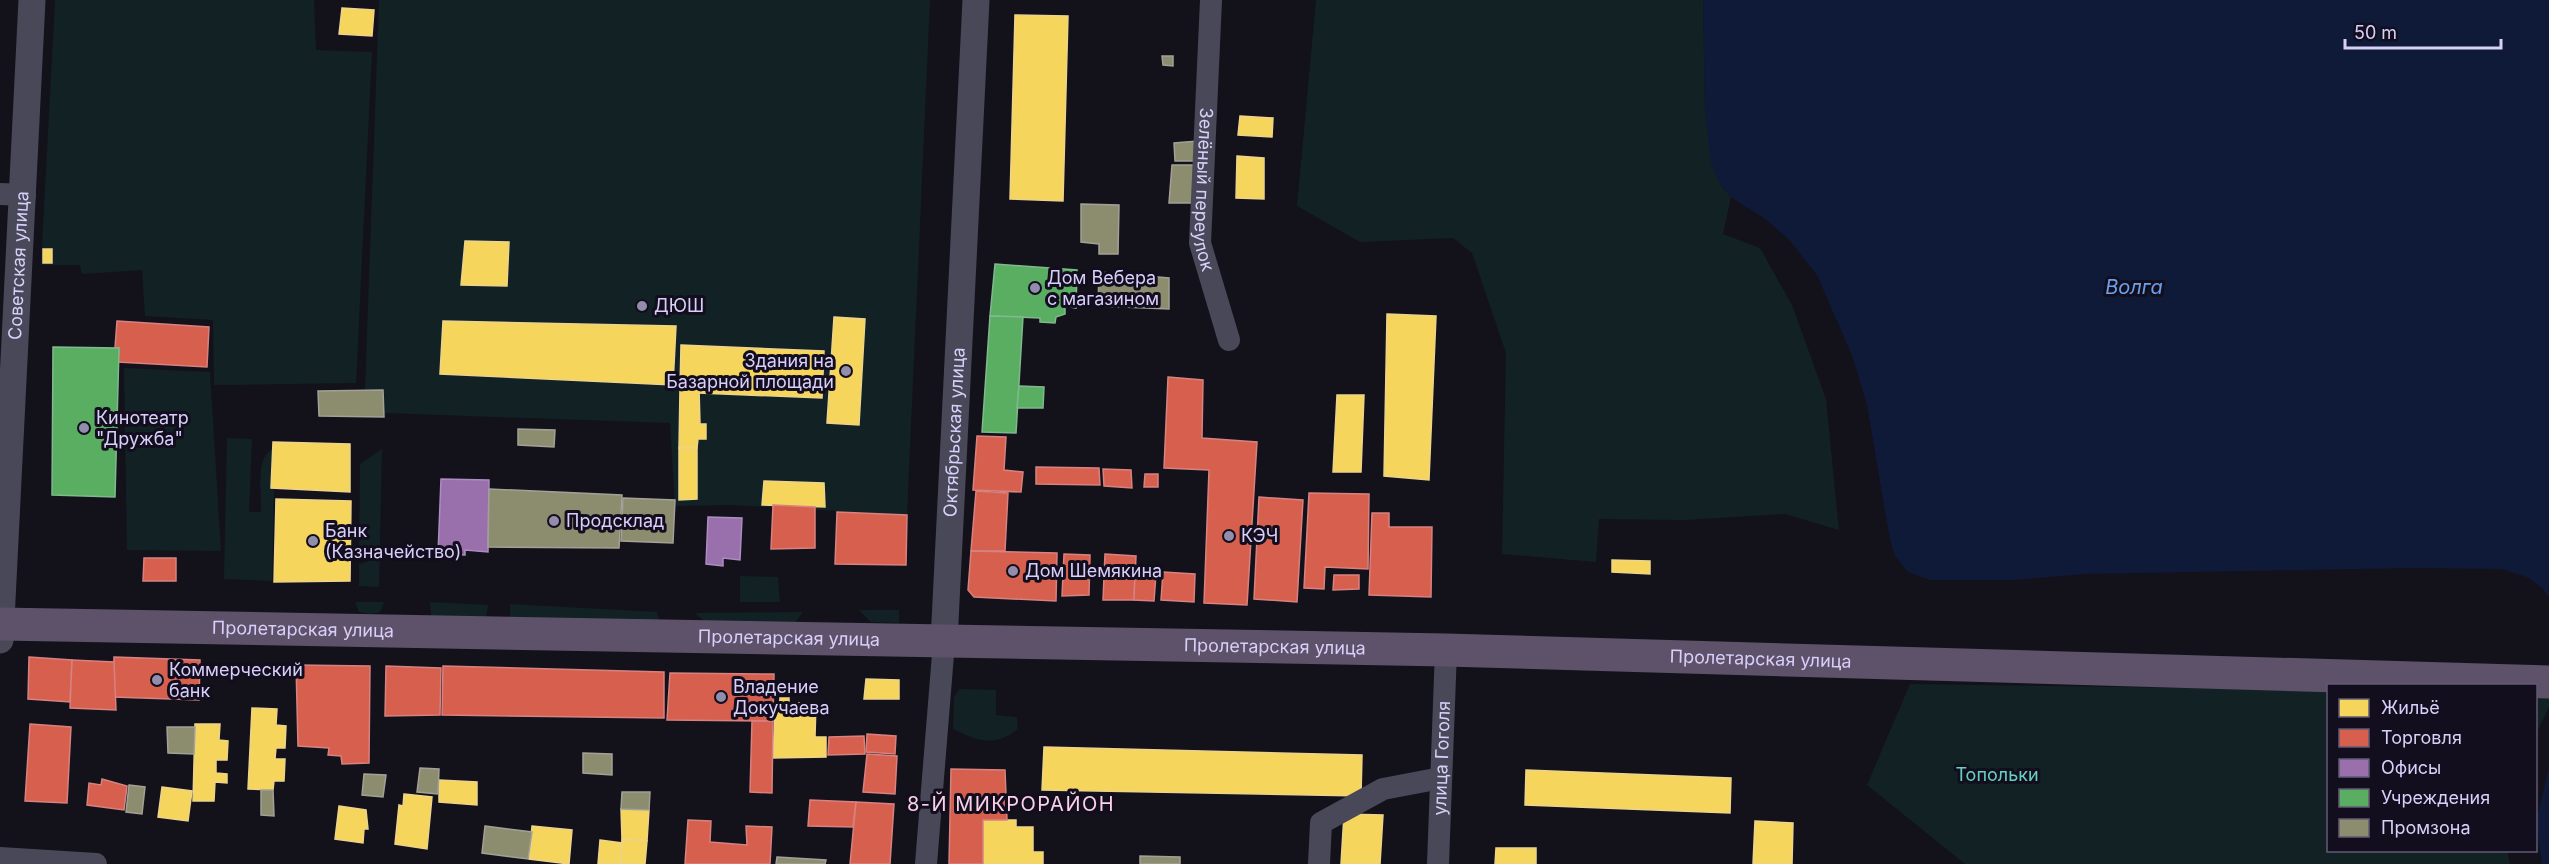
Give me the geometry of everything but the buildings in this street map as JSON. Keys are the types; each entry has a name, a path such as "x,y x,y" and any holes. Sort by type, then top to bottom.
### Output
{"main road":[{"name":"Пролетарская улица","path":"0,624 1446,650 2549,682"}],"street":[{"name":"Советская улица","path":"0,640 12,194 32,0"},
{"name":"Октябрьская улица","path":"926,864 944,642 976,0"},
{"name":"Зелёный переулок","path":"1211,0 1200,243 1229,340"},
{"name":"улица Гоголя","path":"1438,864 1446,650"},
{"path":"1319,864 1321,823 1383,789 1441,778"},
{"path":"0,858 96,864"}],"green space":[{"path":"55,0 314,0 316,50 372,52 356,383 214,385 213,320 145,316 142,270 82,274 80,265 41,265"},
{"name":"ДЮШ","path":"379,0 930,0 907,515 732,505 675,506 670,423 384,413 383,391 365,390"},
{"path":"1316,0 1703,0 1705,109 1721,186 1731,197 1723,234 1760,248 1792,305 1826,399 1839,530 1785,514 1685,520 1599,519 1596,562 1502,554 1506,353 1472,253 1453,238 1360,242 1297,206"},
{"path":"124,368 210,372 221,551 127,550"},
{"path":"227,438 252,439 249,512 261,512 260,475 264,458 275,448 272,581 224,579"},
{"path":"382,449 379,587 359,586 359,564 377,559 359,555 360,464"},
{"path":"740,576 778,577 780,602 740,602"},
{"path":"355,602 384,602 380,612 371,614 359,612"},
{"path":"430,602 488,605 486,618 431,616"},
{"path":"510,604 657,612 660,624 510,617"},
{"path":"859,610 899,610 899,623 871,622"},
{"path":"803,612 794,624 706,623 695,613"},
{"name":"Топольки","path":"1910,684 2327,690 2327,852 2507,852 2510,864 1965,864 1867,785"},
{"path":"959,689 996,690 996,715 1017,717 1018,729 1001,739 986,741 953,729 954,697"},
{"path":"2537,693 2549,694 2549,707 2537,732"}],"water":[{"name":"Волга","path":"1703,0 2549,0 2549,597 2541,587 2527,577 2501,569 2415,568 2085,574 2014,580 1930,580 1908,572 1895,556 1890,540 1867,405 1853,358 1817,275 1790,241 1768,221 1731,197 1721,186 1711,164 1705,109"},
{"path":"2549,767 2549,864 2542,864 2537,818"}],"place":[{"name":"Дом Вебера с магазином","path":"1035,288"},
{"name":"ДЮШ","path":"642,306"},
{"name":"Здания на Базарной площади","path":"846,371"},
{"name":"Кинотеатр \"Дружба\"","path":"84,428"},
{"name":"Продсклад","path":"554,521"},
{"name":"КЭЧ","path":"1229,536"},
{"name":"Банк (Казначейство)","path":"313,541"},
{"name":"Дом Шемякина","path":"1013,571"},
{"name":"Коммерческий банк","path":"157,680"},
{"name":"Владение Докучаева","path":"721,697"}],"district":[{"name":"8-Й МИКРОРАЙОН","path":"1011,804"}]}
